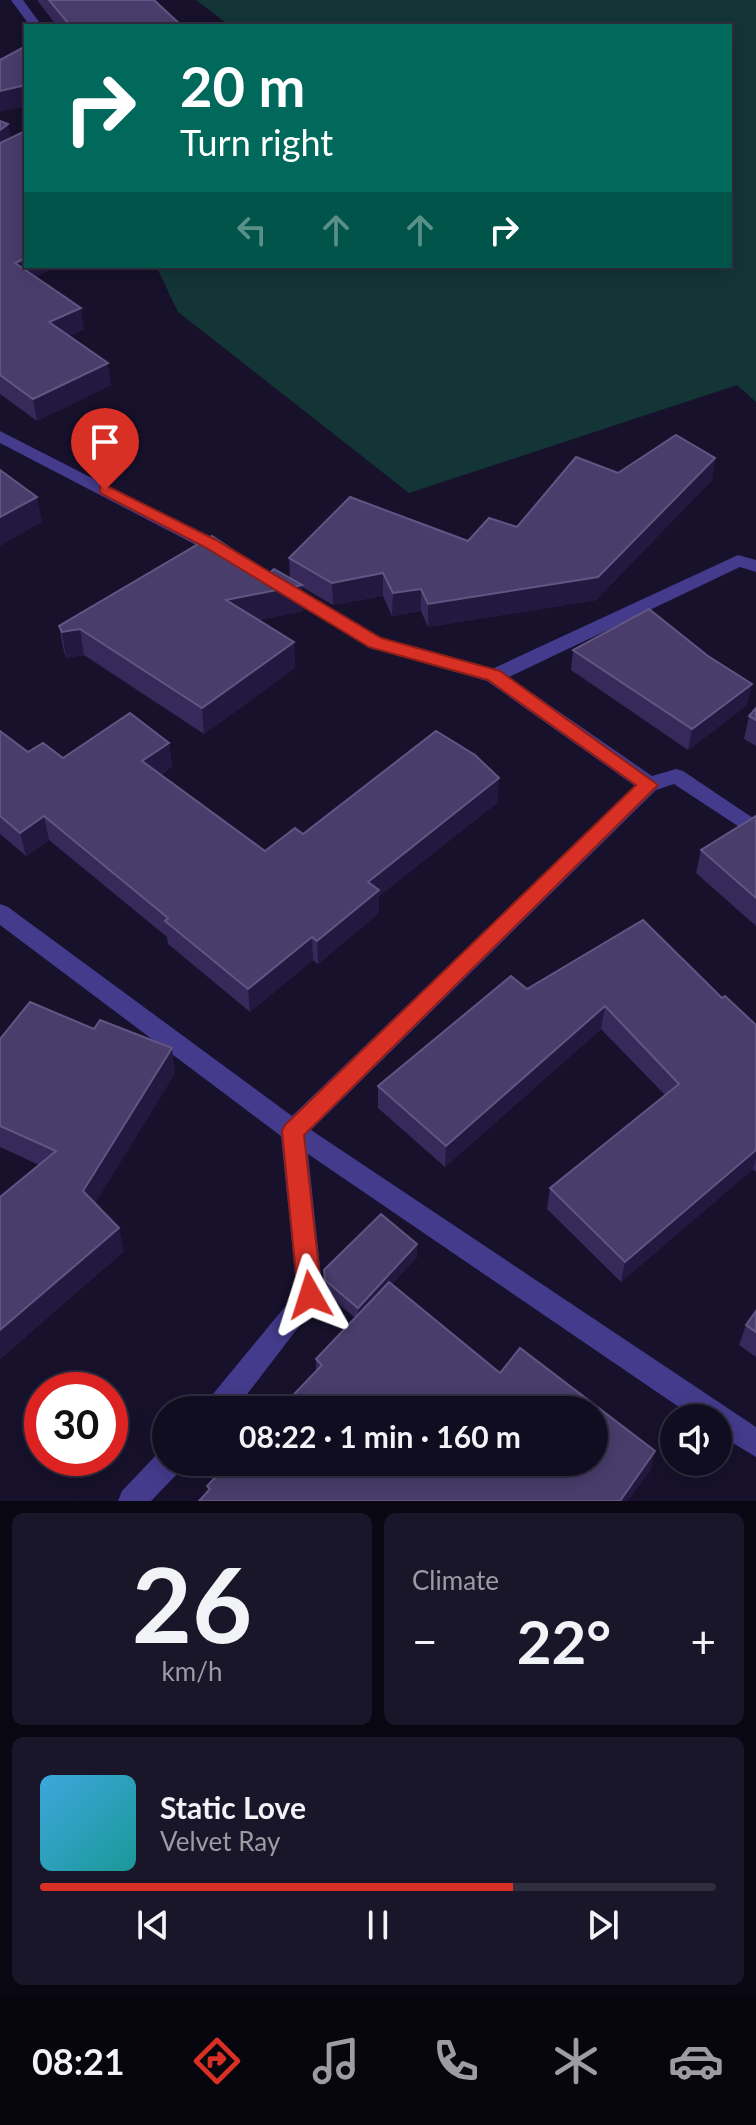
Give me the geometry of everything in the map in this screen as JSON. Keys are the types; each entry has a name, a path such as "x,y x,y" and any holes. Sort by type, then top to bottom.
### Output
{"street":[{"path":"17,0 35,24"},
{"path":"0,436 211,544 375,643 494,676 649,785"},
{"path":"494,676 738,561 756,566"},
{"path":"293,1131 649,785 676,776 756,830"},
{"path":"0,913 293,1131 756,1443"},
{"path":"229,1396 310,1295 293,1131"},
{"path":"132,1501 156,1476"}],"green space":[{"path":"196,0 756,0 756,402 737,385 409,493 178,312 157,268 732,268 732,24 227,24"}],"building":[{"path":"49,0 154,0 180,24 69,24"},
{"path":"24,47 24,85 0,91 0,60"},
{"path":"24,131 24,259 15,263 81,308 49,322 108,363 33,399 0,375 0,143"},
{"path":"676,435 715,458 598,577 428,604 421,589 393,593 383,573 332,583 289,558 350,497 468,541 489,518 517,527 576,457 618,473"},
{"path":"0,470 37,497 0,517"},
{"path":"212,536 269,574 274,569 302,585 226,600 294,642 202,708 80,629 62,632 59,626"},
{"path":"649,609 708,656 752,684 692,729 573,650"},
{"path":"756,708 756,720 749,716"},
{"path":"130,713 169,743 142,761 265,851 295,828 303,834 436,731 475,755 499,778 368,882 379,890 317,941 312,937 248,989 165,921 168,918 44,816 20,833 0,816 0,731 28,752 43,743 63,758"},
{"path":"756,816 756,898 701,850"},
{"path":"643,920 722,998 725,996 756,1025 756,1150 625,1262 550,1188 679,1084 605,1006 446,1146 378,1086 511,976 527,989"},
{"path":"30,1002 94,1029 100,1020 172,1048 83,1191 119,1228 0,1330 0,1197 56,1151 0,1126 0,1039"},
{"path":"381,1214 417,1244 358,1308 325,1280 324,1270"},
{"path":"389,1282 500,1373 520,1348 583,1396 292,1396 322,1365 316,1359"},
{"path":"756,1311 756,1332 746,1325"},
{"path":"608,1415 655,1451 620,1501 199,1501 210,1489 207,1486 217,1476 608,1476"}],"route":[{"path":"105,490 211,544 375,643 494,676 649,785 293,1131 310,1295"}]}
